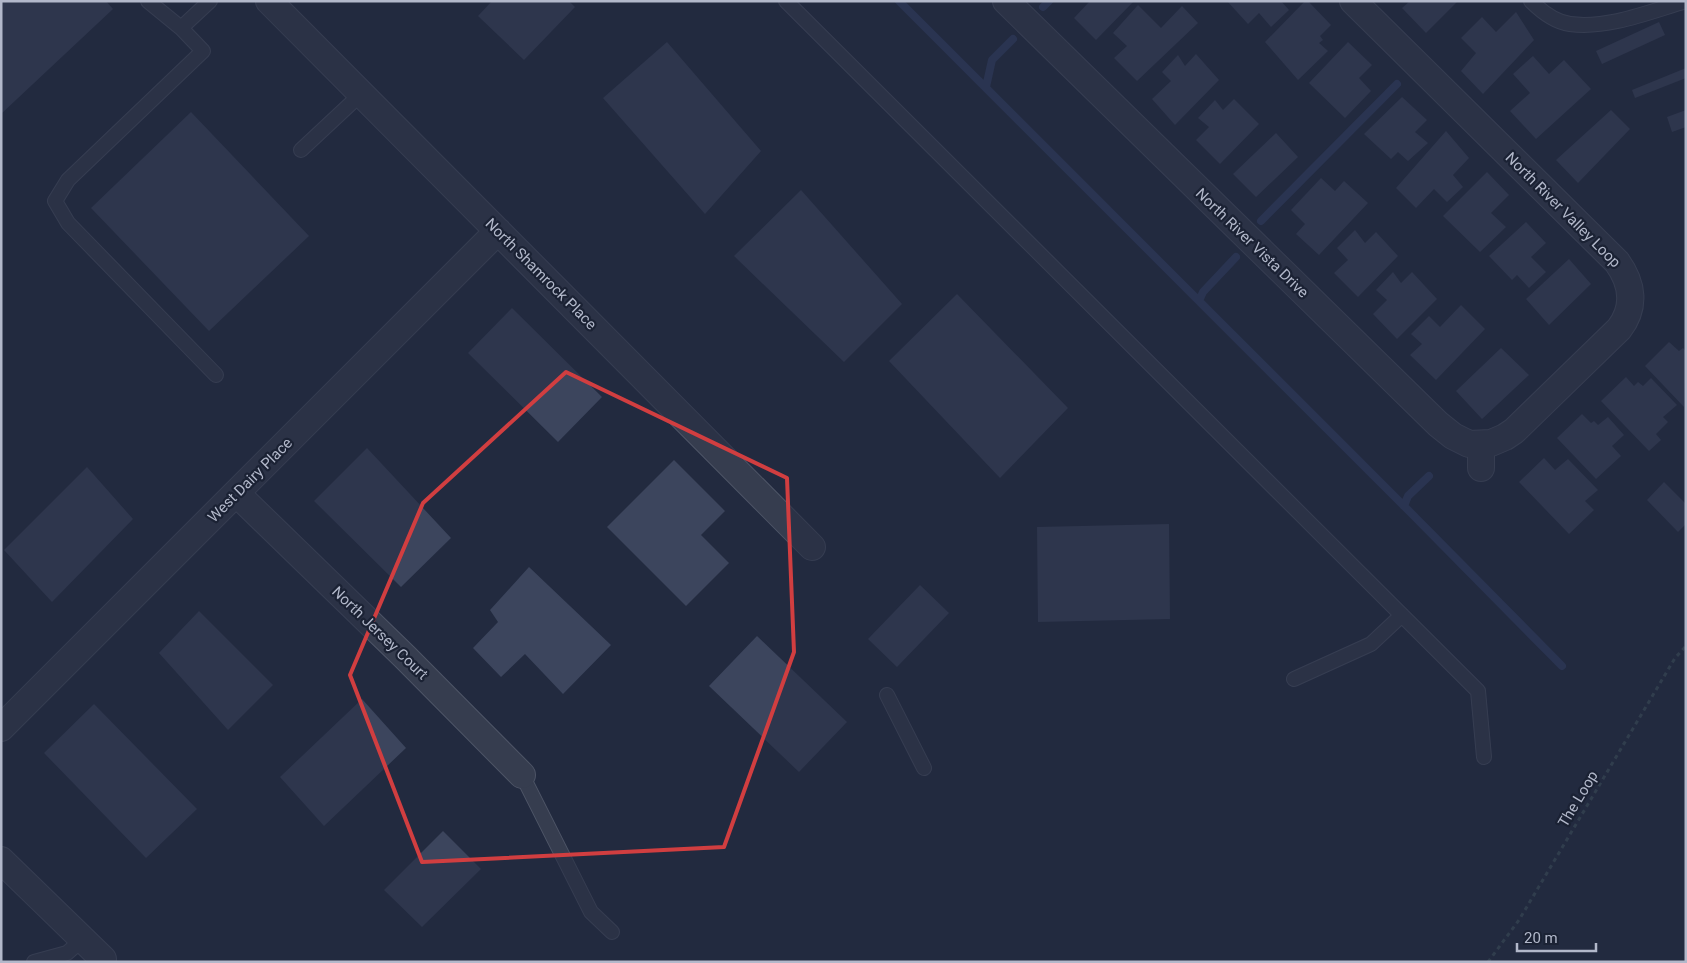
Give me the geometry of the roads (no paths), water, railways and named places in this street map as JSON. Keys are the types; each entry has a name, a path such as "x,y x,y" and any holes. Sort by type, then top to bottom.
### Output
{"street":[{"name":"North Shamrock Place","path":"269,1 812,547"},
{"name":"North River Vista Drive","path":"1006,1 1438,424 1453,436 1469,444 1481,456 1491,443 1514,431"},
{"name":"North River Valley Loop","path":"1353,1 1617,262 1638,291 1627,318 1619,329 1514,431"},
{"name":"West Dairy Place","path":"1,728 498,231"},
{"name":"North Jersey Court","path":"236,493 405,657 522,775"},
{"path":"1,860 102,959"}],"lane":[{"path":"148,1 181,28 203,51 68,180 55,201 68,223 216,375"},
{"path":"181,28 210,1"},
{"path":"786,1 1478,691 1484,757"},
{"path":"1531,1 1543,14 1569,24 1610,23 1686,1"},
{"path":"301,150 361,94"},
{"path":"1294,679 1371,644 1402,615"},
{"path":"887,695 924,768"},
{"path":"522,775 591,912 612,932"},
{"path":"34,962 67,953 82,940"}],"waterway":[{"path":"899,1 1562,666"},
{"path":"1043,7 1049,1"},
{"path":"986,87 992,60 1013,39"},
{"path":"1261,221 1397,84"},
{"path":"1199,301 1203,292 1236,257"},
{"path":"1404,506 1408,496 1429,476"}]}
